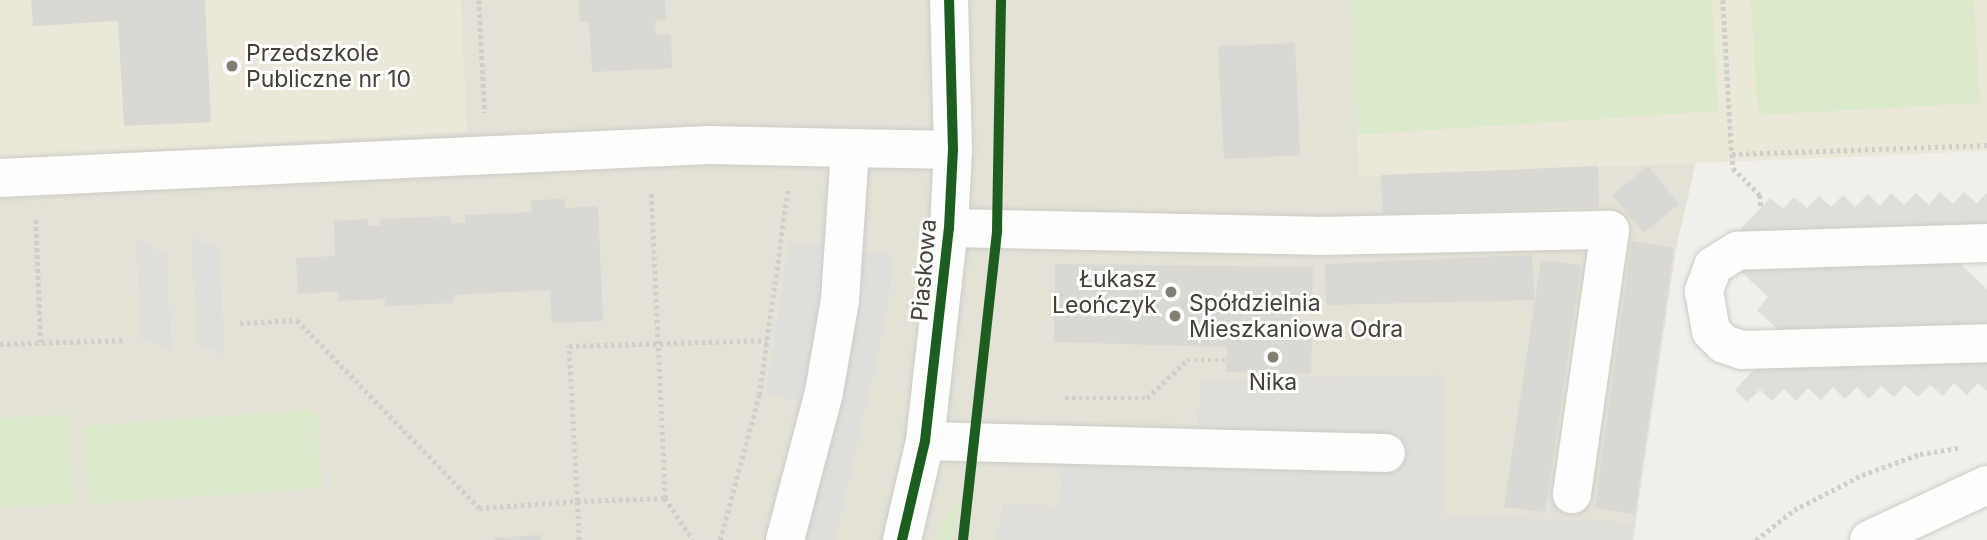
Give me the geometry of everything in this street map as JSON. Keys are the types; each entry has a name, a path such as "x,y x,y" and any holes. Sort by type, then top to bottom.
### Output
{"street":[{"name":"Piaskowa","path":"902,540 916,491 925,441 949,228 953,150 949,0"},
{"path":"17,178 649,148 953,150"},
{"path":"785,540 824,392 840,300 850,148"},
{"path":"949,228 1316,236 1610,230 1572,494"},
{"path":"1987,243 1737,251 1713,266 1704,291 1711,331 1734,348 1987,343"},
{"path":"925,441 1386,453"},
{"path":"1869,540 1986,486"},
{"name":"Piaskowa","path":"914,540 916,491"}],"path":[{"path":"478,0 488,156"},
{"path":"1723,0 1733,169 1760,195"},
{"path":"1732,154 1987,145"},
{"path":"720,540 759,396 796,147"},
{"path":"649,148 665,498 693,540"},
{"path":"17,178 41,342"},
{"path":"240,323 297,320 479,508 665,498"},
{"path":"0,344 126,340"},
{"path":"579,540 569,346 767,340"},
{"path":"1050,398 1147,398 1187,360 1226,360"},
{"path":"1756,540 1794,510 1863,475 1920,454 1969,448"}],"shaded area":[{"path":"0,0 1987,0 1697,157 1676,249 1633,540 0,540"},
{"name":"Przedszkole Publiczne nr 10","path":"0,0 461,0 467,132 0,159"},
{"path":"1350,0 1987,0 1987,151 1359,177"},
{"path":"1940,192 1953,204 1964,192 1977,203 1987,193 1987,227 1734,236 1770,198 1783,209 1794,197 1807,208 1819,196 1831,207 1843,195 1855,207 1868,194 1880,206 1891,193 1904,205 1916,193 1929,205"},
{"path":"191,236 220,250 224,355 197,344"},
{"path":"136,238 167,256 171,351 141,338"},
{"path":"789,243 893,255 887,312 835,540 785,540 820,405 766,394"},
{"path":"1955,259 1987,289 1987,327 1782,333 1757,310 1768,297 1736,267"},
{"path":"1987,358 1987,391 1978,383 1967,395 1954,383 1943,396 1930,385 1918,397 1905,385 1894,397 1881,386 1869,399 1857,387 1845,399 1833,387 1821,400 1808,388 1796,401 1784,389 1772,401 1760,390 1747,402 1735,390 1758,365"},
{"path":"1444,375 1444,516 1633,522 1631,540 997,540 1003,504 1061,506 1064,444 1196,448 1201,379"}],"green space":[{"path":"1350,0 1712,0 1718,111 1357,135"},
{"path":"1751,0 1974,0 1980,103 1758,115"},
{"path":"316,410 322,488 88,504 83,426"},
{"path":"71,414 75,504 0,507 0,418"},
{"path":"958,501 953,540 939,540 940,525"}],"building":[{"path":"31,0 205,0 211,122 124,126 118,21 33,26"},
{"path":"579,0 665,0 666,20 655,21 656,35 671,34 672,68 592,72 589,21 580,22"},
{"path":"1295,43 1300,155 1224,159 1218,46"},
{"path":"1598,166 1599,207 1383,214 1381,175"},
{"path":"1648,166 1679,204 1644,233 1612,195"},
{"path":"565,199 565,208 598,206 603,321 552,323 550,290 453,295 453,303 385,306 385,299 338,301 338,291 298,294 296,258 335,256 334,221 368,219 368,226 381,225 380,219 451,216 451,223 465,223 465,215 532,212 531,200"},
{"path":"1632,241 1674,248 1635,514 1595,508"},
{"path":"1532,255 1535,300 1326,305 1325,264"},
{"path":"1541,260 1581,265 1545,512 1504,507"},
{"name":"Spółdzielnia Mieszkaniowa Odra","path":"1055,264 1313,267 1312,302 1296,302 1295,330 1312,331 1311,374 1226,372 1227,347 1054,342"},
{"path":"541,535 541,540 493,540 493,538"}],"cycle path":[{"path":"902,540 925,441 949,228 953,150 949,0"},
{"path":"963,540 997,230 1001,0"}],"place":[{"name":"Przedszkole Publiczne nr 10","path":"232,66"},
{"name":"Łukasz Leończyk","path":"1171,292"},
{"name":"Spółdzielnia Mieszkaniowa Odra","path":"1175,316"},
{"name":"Nika","path":"1273,357"}]}
